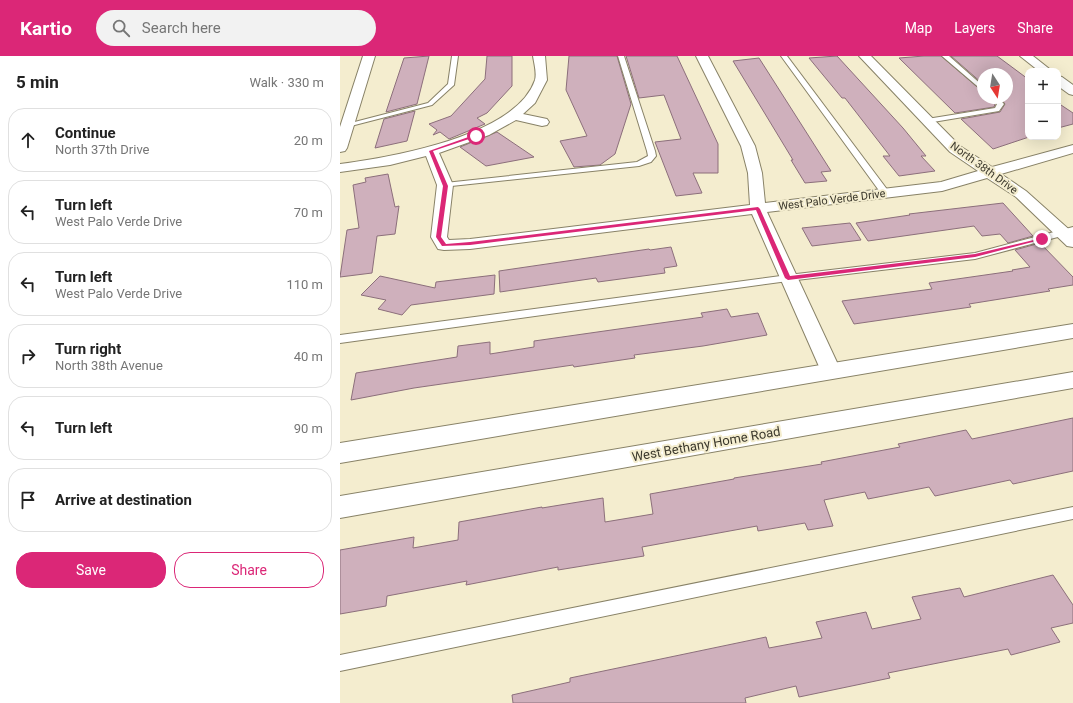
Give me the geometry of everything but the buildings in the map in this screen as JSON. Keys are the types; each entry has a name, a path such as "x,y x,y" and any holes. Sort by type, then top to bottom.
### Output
{"main road":[{"path":"340,453 1073,331"}],"street":[{"path":"340,148 370,56"},
{"path":"340,168 371,165 431,151 476,136 512,116 534,94 541,80 539,56"},
{"path":"702,56 748,146 755,172 758,209 788,278 832,371"},
{"name":"North 38th Drive","path":"866,56 927,121 956,149 1021,194 1070,235"},
{"path":"1026,56 1042,68"},
{"path":"1061,82 1073,91"},
{"path":"512,116 542,122"},
{"name":"West Palo Verde Drive","path":"431,151 445,186 439,237 444,245 470,244 942,186 1073,149"},
{"name":"West Bethany Home Road","path":"340,507 1073,380"}],"lane":[{"path":"347,125 430,104 451,85 455,56"},
{"path":"445,186 639,164 648,160 652,156 651,151 621,56"},
{"path":"784,56 886,194"},
{"path":"945,56 977,84"},
{"path":"927,121 997,110 1001,104"},
{"path":"340,340 788,278 975,256 1070,235"},
{"path":"340,664 1073,513"}],"route":[{"path":"476,136 431,151 439,167 445,186 439,237 444,245 470,244 758,209 788,278 975,256 1042,239"}]}
